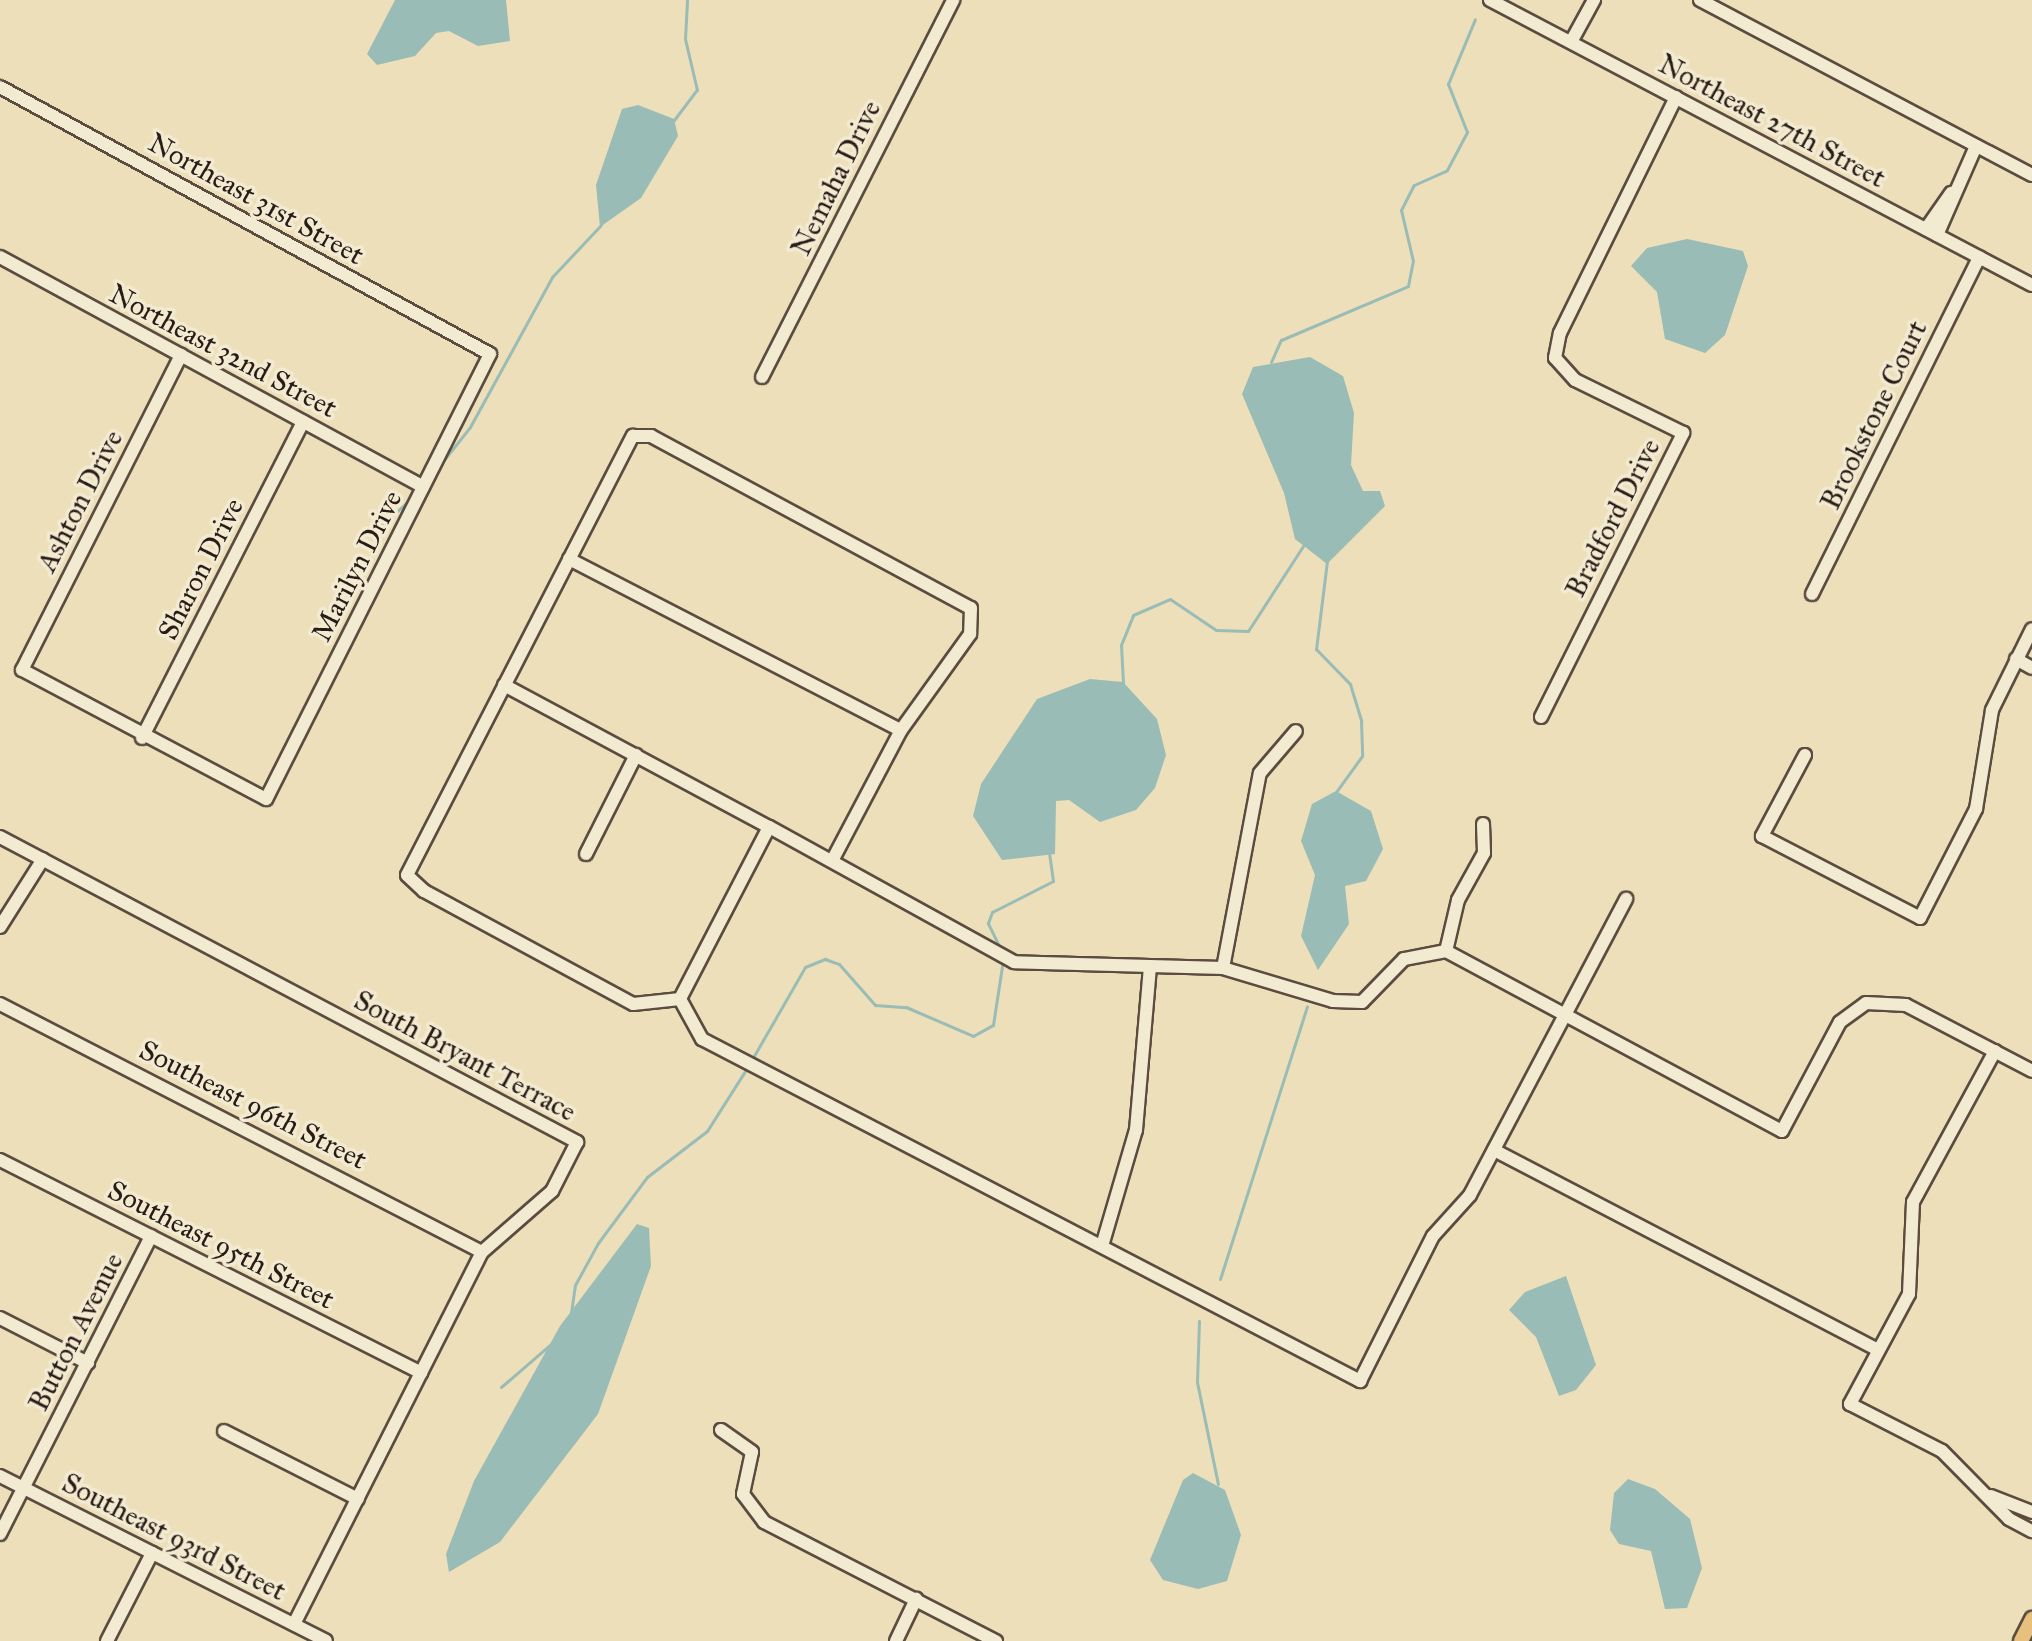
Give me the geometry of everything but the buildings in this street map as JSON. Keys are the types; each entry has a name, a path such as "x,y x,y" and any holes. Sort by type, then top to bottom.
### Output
{"main road":[{"path":"2021,1641 2032,1619"}],"street":[{"name":"Nemaha Drive","path":"762,377 953,0"},
{"name":"Northeast 27th Street","path":"1490,0 2032,285"},
{"path":"1571,42 1594,0"},
{"path":"1700,0 2032,175"},
{"name":"Northeast 31st Street","path":"0,87 490,354"},
{"name":"Bradford Drive","path":"1541,717 1683,433 1575,380 1555,351 1676,97"},
{"path":"1931,232 1976,146"},
{"name":"Northeast 32nd Street","path":"0,257 423,487"},
{"name":"Brookstone Court","path":"1812,594 1979,257"},
{"name":"Marilyn Drive","path":"142,738 266,799 490,354"},
{"name":"Ashton Drive","path":"142,738 22,670 181,355"},
{"name":"Sharon Drive","path":"142,738 303,422"},
{"path":"680,999 633,1004 408,881 411,860 628,442 651,436 971,608 970,634 901,730 833,859"},
{"path":"569,559 901,730"},
{"path":"1805,755 1762,836 1920,918 1976,809 1986,730 2032,629"},
{"path":"2016,659 2032,668"},
{"path":"504,685 833,859 1014,962 1223,968 1333,1001 1362,1002 1404,959 1446,951 1782,1131 1840,1022 1866,1003 1906,1005 2032,1071"},
{"path":"1223,968 1260,773 1296,731"},
{"path":"586,854 636,755"},
{"path":"1446,951 1458,900 1484,853 1483,824"},
{"path":"680,999 769,827"},
{"name":"South Bryant Terrace","path":"0,837 577,1142 552,1191 482,1252 294,1624"},
{"path":"0,927 43,859"},
{"path":"680,999 702,1039 1360,1381 1433,1236 1470,1195 1626,899"},
{"path":"1102,1246 1136,1130 1150,967"},
{"name":"Southeast 96th Street","path":"0,1004 482,1252"},
{"path":"1995,1051 1913,1202 1909,1294 1850,1404 1942,1451 2032,1531"},
{"path":"1494,1150 1877,1349"},
{"name":"Southeast 95th Street","path":"0,1160 421,1373"},
{"name":"Button Avenue","path":"0,1534 151,1236"},
{"path":"0,1318 88,1363"},
{"path":"721,1430 752,1452 743,1494 764,1522 996,1641"},
{"path":"224,1431 358,1499"},
{"name":"Southeast 93rd Street","path":"0,1476 326,1641"},
{"path":"1988,1495 2032,1512"},
{"path":"107,1641 152,1553"},
{"path":"896,1641 916,1599"}],"water":[{"path":"395,0 506,0 510,41 478,46 449,31 436,33 415,56 377,65 367,54"},
{"path":"638,105 674,119 678,136 641,198 600,227 596,185 622,109"},
{"path":"1687,239 1743,251 1748,266 1725,335 1705,353 1665,339 1657,292 1631,266 1647,248"},
{"path":"1310,357 1343,376 1354,413 1351,465 1363,491 1380,491 1385,506 1327,564 1295,539 1284,493 1242,394 1253,367"},
{"path":"1090,679 1123,682 1157,719 1166,755 1155,788 1136,810 1100,822 1069,800 1056,801 1055,854 1002,860 973,816 981,784 1037,699"},
{"path":"1336,791 1371,811 1383,849 1366,881 1345,886 1349,924 1318,970 1301,936 1315,875 1301,841 1312,804"},
{"path":"637,1224 649,1228 651,1266 598,1414 500,1542 449,1572 446,1554 474,1481 560,1326"},
{"path":"1566,1276 1596,1365 1576,1390 1559,1396 1536,1337 1509,1310 1525,1292"},
{"path":"1193,1473 1225,1490 1241,1535 1227,1581 1198,1589 1163,1580 1150,1560 1183,1480"},
{"path":"1628,1479 1655,1489 1690,1519 1702,1568 1687,1608 1665,1609 1651,1551 1619,1544 1610,1530 1614,1493"}],"waterway":[{"path":"674,120 697,90 685,39 687,0"},
{"path":"1271,362 1281,340 1408,286 1413,261 1401,210 1414,185 1447,170 1467,132 1448,84 1475,19"},
{"path":"443,461 470,427 552,277 601,225"},
{"path":"374,531 410,500"},
{"path":"1123,683 1121,645 1133,615 1170,599 1216,630 1248,631 1303,546"},
{"path":"1327,561 1316,649 1350,684 1361,721 1362,756 1336,792"},
{"path":"1000,948 988,923 992,912 1053,881 1049,854"},
{"path":"751,1061 805,967 825,959 839,964 875,1005 906,1007 973,1036 993,1025 1003,960"},
{"path":"1220,1279 1307,1007"},
{"path":"571,1313 575,1285 598,1243 647,1177 707,1131 747,1068"},
{"path":"1199,1321 1197,1382 1218,1484"},
{"path":"501,1387 551,1344"}]}
